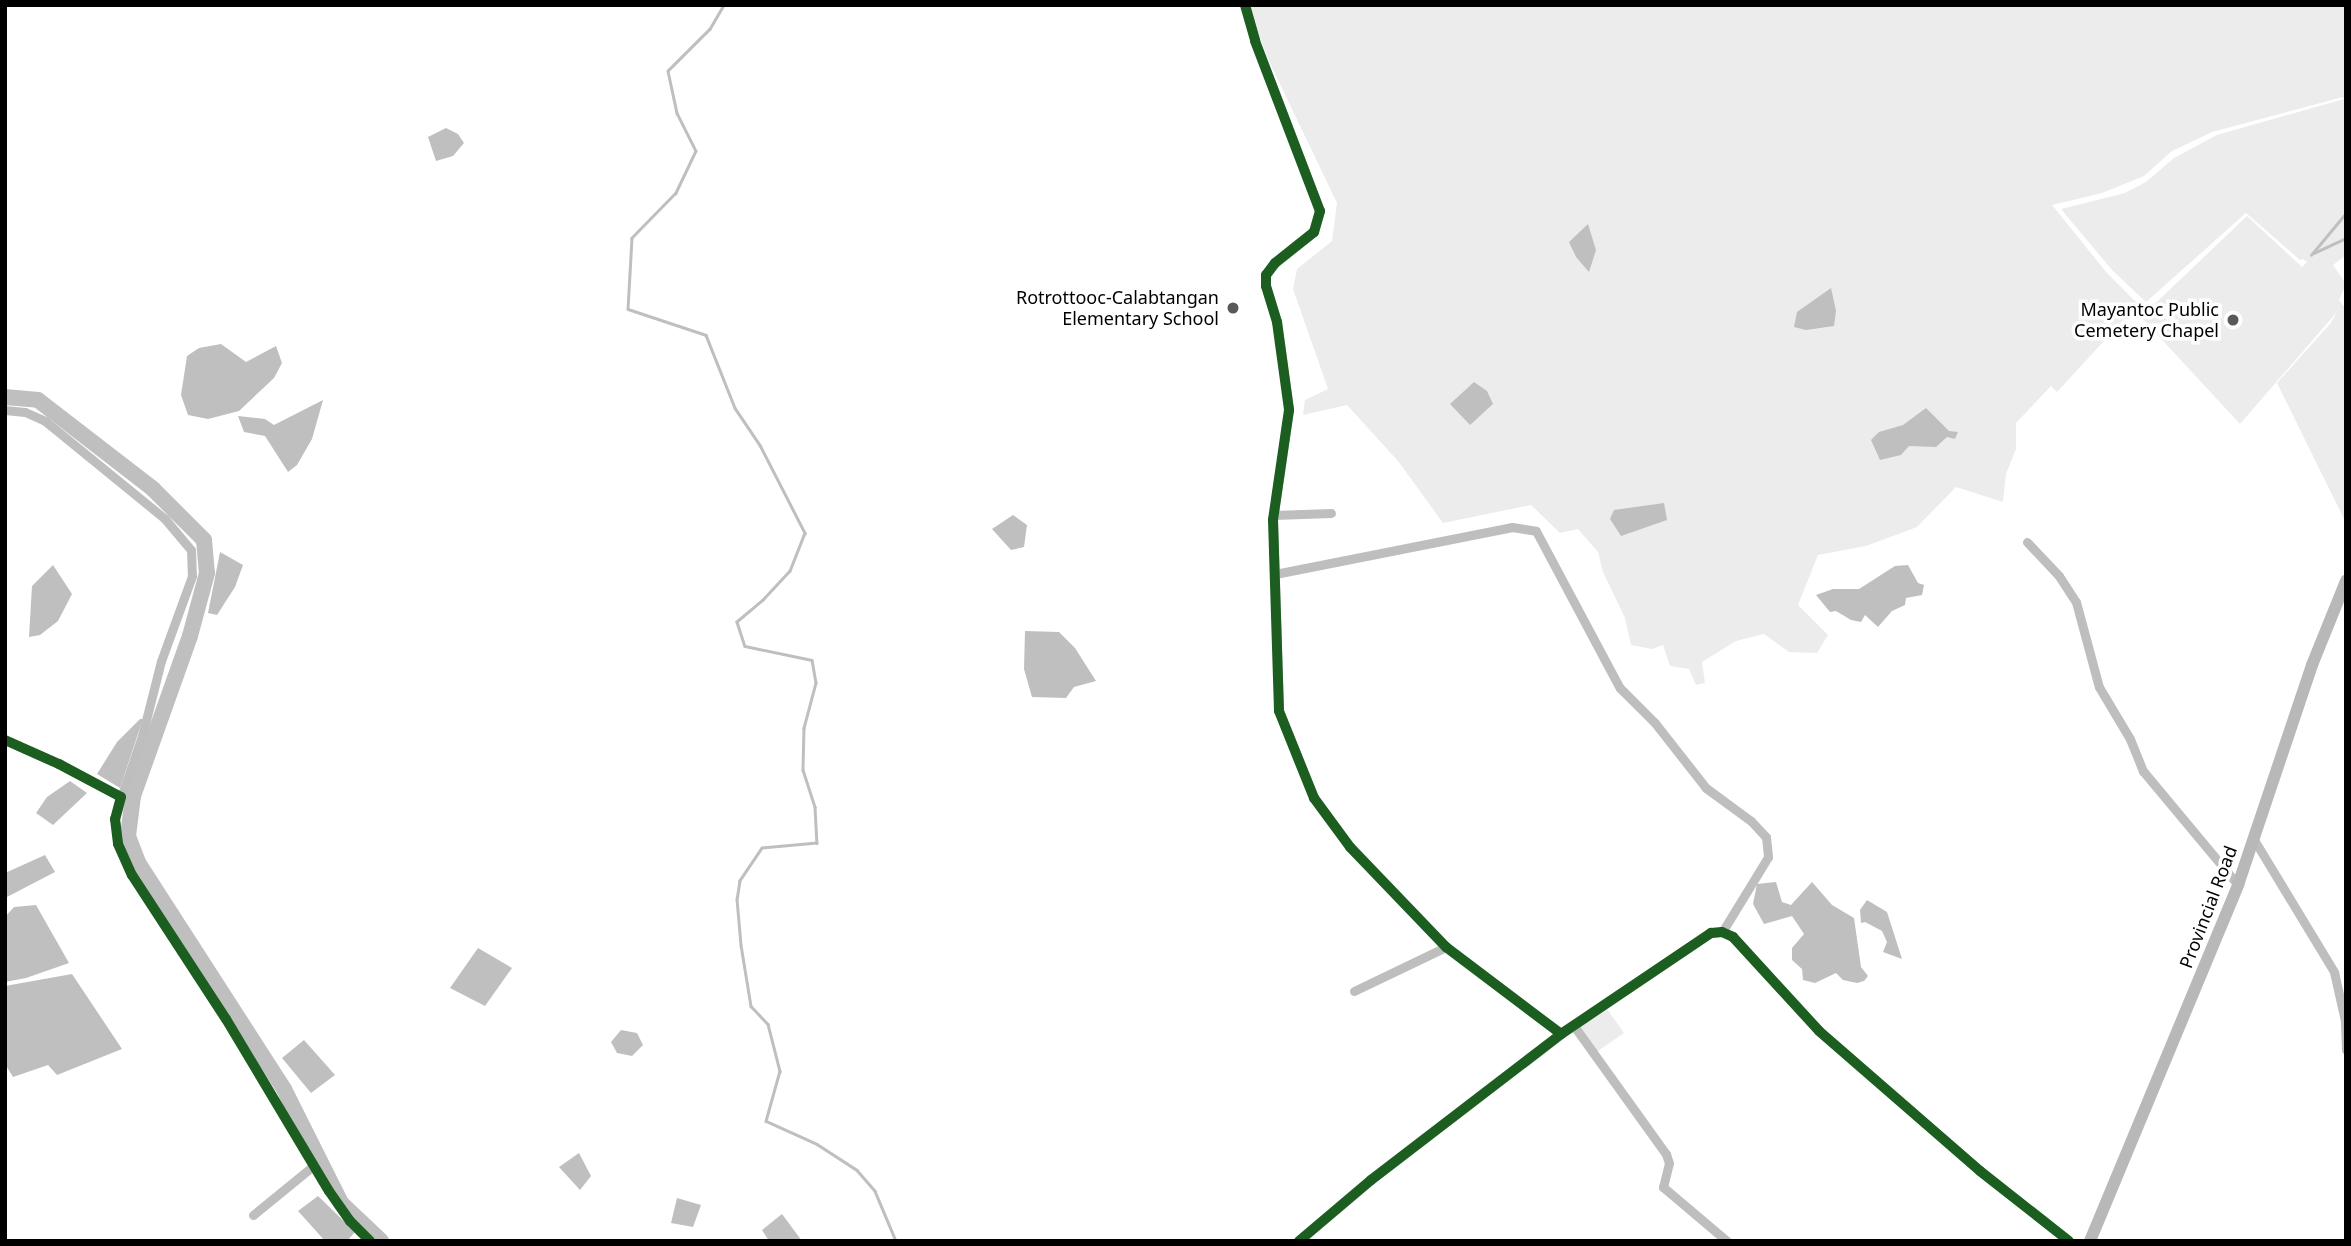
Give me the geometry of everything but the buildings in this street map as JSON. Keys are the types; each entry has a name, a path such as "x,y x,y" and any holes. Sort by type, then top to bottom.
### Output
{"main road":[{"name":"Provincial Road","path":"2090,1241 2238,885 2312,665 2346,581"}],"street":[{"path":"1245,5 1255,41 1320,211 1314,232 1275,264 1266,275 1289,410 1274,515 1279,711 1314,798 1350,847 1446,947 1561,1034"},
{"path":"5,410 25,412 45,421 165,519 191,550 192,576 161,661 142,736 115,819 118,844 132,875 226,1019 313,1166 350,1221 370,1241"},
{"path":"1274,515 1331,513"},
{"path":"1275,574 1512,527 1536,531 1620,688 1655,723 1706,788 1751,821 1770,845 1768,858 1722,932"},
{"path":"2028,542 2059,576 2076,602 2099,687 2130,739 2136,760 2194,836 2238,885"},
{"path":"5,740 59,764 121,797"},
{"path":"2253,838 2334,972 2345,1021 2346,1051"},
{"path":"1298,1241 1371,1180 1561,1034 1711,933 1722,932 1733,937 1769,979 1829,1040 1971,1164 2069,1241"},
{"path":"1354,992 1446,947"},
{"path":"1574,1026 1669,1159 1664,1187 1727,1241"},
{"path":"253,1215 313,1166"}],"shaded area":[{"path":"1248,5 2346,5 2346,255 2333,265 2346,284 2339,300 2346,309 2346,523 2277,383 2330,324 2337,312 2240,424 2141,317 2247,216 2302,267 2307,262 2300,260 2246,213 2146,302 2112,270 2061,209 2125,193 2146,182 2174,158 2217,135 2344,99 2343,97 2212,132 2172,151 2144,176 2102,193 2052,205 2107,273 2138,304 2057,392 2051,386 2016,423 2016,449 2006,474 2003,502 1956,487 1917,527 1866,546 1818,555 1798,605 1828,635 1817,653 1789,652 1764,634 1736,641 1702,662 1705,683 1696,685 1689,669 1670,666 1663,645 1652,649 1631,645 1625,618 1603,572 1598,552 1578,529 1560,533 1531,505 1443,523 1398,461 1347,405 1303,415 1305,400 1328,389 1293,289 1297,269 1332,241 1337,203 1267,57"},
{"path":"446,128 458,134 464,143 453,156 436,161 428,137"},
{"path":"1588,224 1596,250 1589,272 1576,257 1569,242"},
{"path":"1831,288 1836,311 1834,326 1806,330 1794,327 1797,312"},
{"path":"221,344 246,362 276,346 282,363 274,378 239,411 208,419 188,415 181,395 187,356 199,348"},
{"path":"1474,382 1487,391 1493,404 1470,425 1450,404"},
{"path":"323,400 312,439 297,465 288,472 265,436 244,432 238,416 265,419 274,425"},
{"path":"1926,408 1949,431 1958,432 1955,439 1947,437 1936,447 1909,446 1901,455 1880,460 1871,440 1879,432 1903,425"},
{"path":"1664,503 1667,520 1621,536 1610,519 1614,510"},
{"path":"1013,515 1027,525 1024,547 1011,550 992,529"},
{"path":"220,552 243,565 235,587 217,615 208,613"},
{"path":"53,565 72,594 58,621 40,635 29,637 32,586"},
{"path":"1908,565 1918,583 1924,585 1922,595 1906,598 1905,605 1892,611 1878,627 1865,615 1861,622 1851,620 1836,611 1830,612 1816,595 1833,589 1859,589 1895,566"},
{"path":"1025,631 1059,632 1075,648 1096,681 1074,687 1066,698 1032,697 1024,669"},
{"path":"143,719 120,788 97,774 117,742"},
{"path":"70,781 87,793 53,825 36,813 47,797"},
{"path":"45,855 55,872 5,898 5,873"},
{"path":"1776,882 1782,902 1791,905 1812,882 1832,905 1854,918 1861,967 1868,976 1864,981 1857,983 1843,980 1836,973 1815,983 1803,980 1802,969 1792,960 1792,948 1804,934 1792,916 1764,924 1753,904 1757,884"},
{"path":"1867,900 1887,912 1902,959 1883,952 1887,942 1882,931 1865,922 1861,923 1860,910"},
{"path":"36,905 69,963 26,978 5,982 5,917 14,907"},
{"path":"478,948 512,968 485,1006 450,988"},
{"path":"72,974 122,1049 57,1075 48,1065 13,1077 5,1064 5,986"},
{"path":"1605,1006 1624,1033 1595,1053 1576,1026"},
{"path":"621,1030 637,1033 643,1045 632,1056 617,1053 611,1042"},
{"path":"304,1040 335,1075 311,1093 282,1058"},
{"path":"579,1153 591,1176 580,1190 559,1167"},
{"path":"318,1196 355,1232 347,1241 325,1241 298,1211"},
{"path":"677,1198 701,1205 693,1227 671,1223"},
{"path":"782,1214 802,1241 769,1241 762,1230"}],"waterway":[{"path":"724,5 710,29 668,71 677,113 696,151 676,193 632,238 628,309 706,335 735,408 760,445 805,533 790,571 763,600 737,622 745,646 812,660 816,683 804,728 803,770 815,807 817,843 762,848 740,881 737,899 741,945 751,1006 768,1024 780,1071 766,1121 817,1144 857,1170 875,1191 896,1241"},
{"path":"2311,255 2346,213"},
{"path":"2314,253 2346,238"},
{"path":"5,397 38,400 153,489 204,540 207,573 190,636 133,796 128,836 139,864 284,1089 341,1203 381,1241"}],"cycle path":[{"path":"1245,5 1255,41 1320,211 1314,232 1275,263 1266,275 1266,286 1277,322 1289,410 1273,520 1279,711 1314,798 1350,847 1446,947 1561,1034"},
{"path":"5,740 59,764 121,797 115,819 118,844 132,875 226,1019 329,1191 350,1221 370,1241"},
{"path":"1299,1241 1371,1180 1561,1034 1711,933 1722,932 1733,937 1819,1031 1980,1171 2069,1241"}],"place":[{"name":"Rotrottooc-Calabtangan Elementary School","path":"1233,308"},
{"name":"Mayantoc Public Cemetery Chapel","path":"2233,320"}]}
